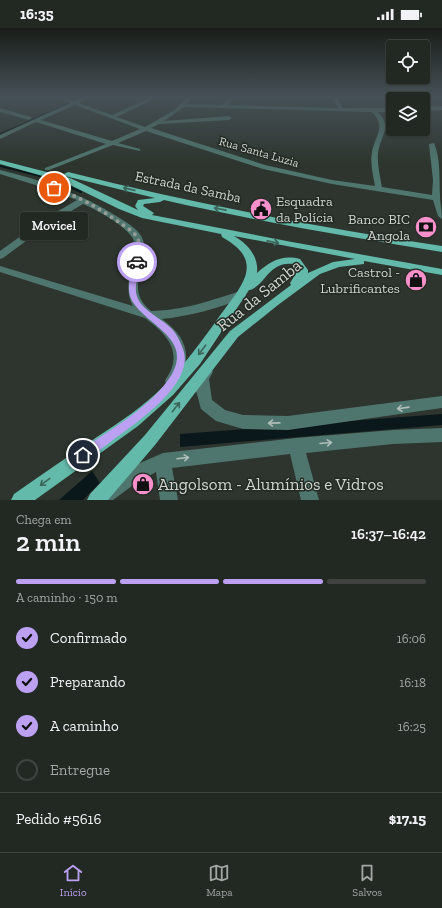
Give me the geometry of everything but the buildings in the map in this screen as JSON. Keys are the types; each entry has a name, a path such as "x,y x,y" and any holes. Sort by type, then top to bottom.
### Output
{"main road":[{"name":"Estrada da Samba","path":"0,157 194,204 321,229 442,249"},
{"path":"0,162 67,180 131,212 177,223 442,272"},
{"path":"177,223 142,209 139,206 141,202 155,200 194,204"},
{"path":"20,500 133,421 168,391 187,370 223,322 250,280 252,272 250,256 247,251 236,241 214,230"},
{"path":"241,295 272,265 286,260 296,261 301,266 303,273 299,280 274,302"},
{"name":"Rua da Samba","path":"96,500 150,440 234,334 274,302 316,272 328,267 349,262 364,261 394,264"}],"street":[{"path":"0,131 27,119"},
{"path":"0,137 40,119"},
{"name":"Rua Santa Luzia","path":"118,119 263,167 379,190 436,198"},
{"path":"47,169 113,143 164,119"},
{"path":"156,124 217,119"},
{"path":"379,190 375,152 383,130 380,119"},
{"path":"37,121 138,150"},
{"path":"432,144 440,180 436,198 442,216"},
{"path":"0,172 57,189 83,200 104,211 132,231 137,238 139,244 132,290 136,303 148,315 168,330 180,351 181,363 176,376 156,401"},
{"path":"0,256 46,222 83,200"},
{"path":"0,269 148,315 201,309 241,295"},
{"path":"212,360 202,379 202,387 206,404 222,416 243,422 288,423 442,402"},
{"path":"100,500 124,479 163,461 393,436 442,435"},
{"path":"296,446 310,500"},
{"path":"163,461 169,500"}],"shaded area":[{"path":"442,414 442,425 180,447 180,434"},
{"path":"92,471 100,483 83,500 59,500"}],"waterway":[{"path":"0,134 34,119"},
{"path":"0,166 52,179 81,192"}],"way so far":[{"path":"54,188 74,195 104,211 132,231 139,244 137,262"}],"place":[{"name":"Movicel","path":"54,188"},
{"name":"Esquadra da Polícia","path":"261,209"},
{"name":"Banco BIC Angola","path":"426,227"},
{"name":"Castrol - Lubrificantes","path":"416,280"},
{"name":"Angolsom - Alumínios e Vidros","path":"143,484"}],"route":[{"path":"83,455 133,421 156,401 176,376 181,363 180,351 168,330 148,315 136,303 132,290 137,262"}]}
